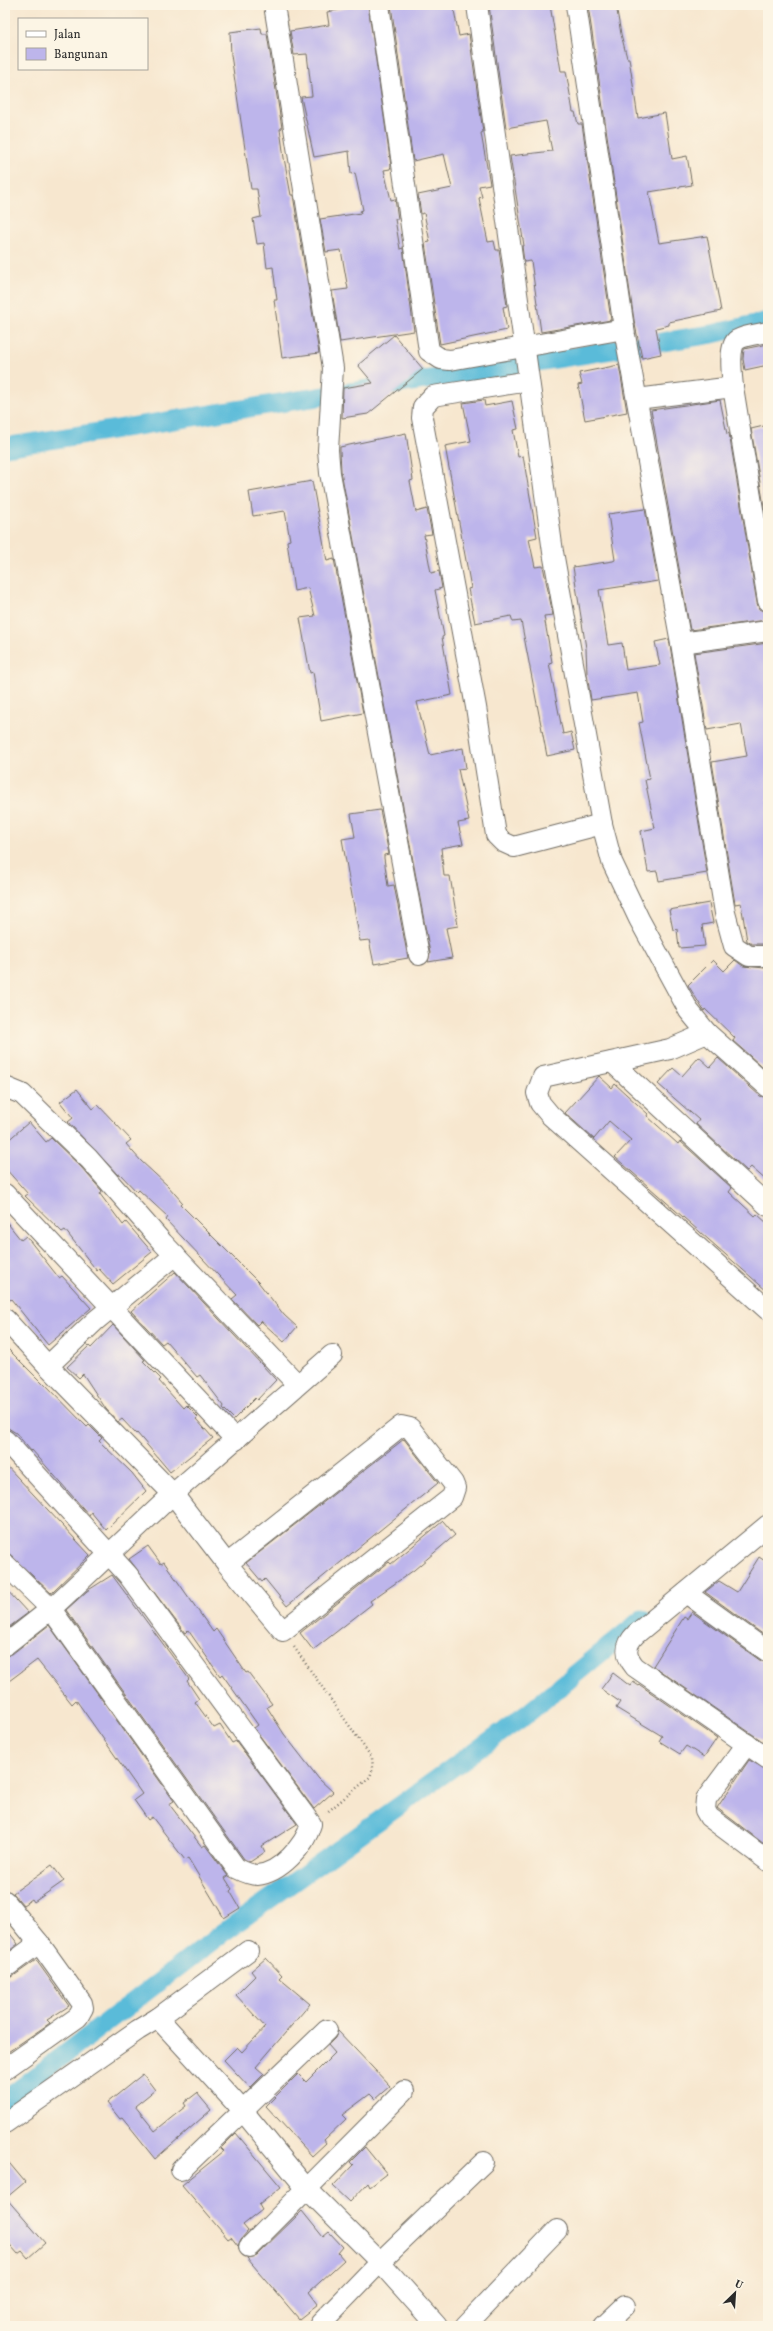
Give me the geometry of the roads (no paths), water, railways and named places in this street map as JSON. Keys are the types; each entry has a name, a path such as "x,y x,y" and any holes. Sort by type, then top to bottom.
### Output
{"street":[{"path":"274,5 333,368 334,380 328,450 330,473 419,954"},
{"path":"379,5 429,351 440,359 450,360 626,339"},
{"path":"477,5 553,552 602,824 612,862 639,919 689,1011 707,1033 768,1087"},
{"path":"576,5 626,339 681,643 730,934 734,946 741,952 749,956 768,956"},
{"path":"768,332 738,339 734,343 732,352 733,387 768,601"},
{"path":"529,378 433,396 423,407 422,418 476,708 496,835 502,842 514,847 602,824"},
{"path":"636,399 733,387"},
{"path":"681,643 768,631"},
{"path":"707,1033 670,1049 543,1077 537,1093 540,1102 550,1115 768,1310"},
{"path":"612,1062 768,1206"},
{"path":"5,1087 22,1094 89,1159 175,1255 297,1384"},
{"path":"5,1194 236,1440"},
{"path":"48,1366 112,1307 175,1255"},
{"path":"5,1319 48,1366 173,1494 227,1564 283,1631 452,1497 455,1488 453,1483 410,1428 401,1426 395,1429 227,1564"},
{"path":"5,1646 51,1609 112,1554 173,1494 236,1440 297,1384 332,1355"},
{"path":"5,1440 112,1554 311,1824 308,1836 298,1849 276,1868 256,1875 236,1868 51,1609 5,1564"},
{"path":"764,1536 686,1593 630,1641 626,1651 628,1658 635,1667 768,1759"},
{"path":"686,1593 768,1652"},
{"path":"747,1744 706,1799 705,1810 709,1817 768,1861"},
{"path":"5,1901 39,1944 82,2003 83,2008 78,2017 5,2069"},
{"path":"5,1968 39,1944"},
{"path":"5,2124 138,2030 158,2018 248,1951"},
{"path":"158,2018 243,2111 306,2188 380,2262 437,2326"},
{"path":"181,2170 327,2030"},
{"path":"249,2247 404,2091"},
{"path":"320,2324 380,2262 484,2162"},
{"path":"465,2326 557,2230"},
{"path":"604,2326 624,2306"}],"waterway":[{"path":"5,447 712,334 768,321"},
{"path":"5,2100 224,1932 527,1714 642,1619"}]}
